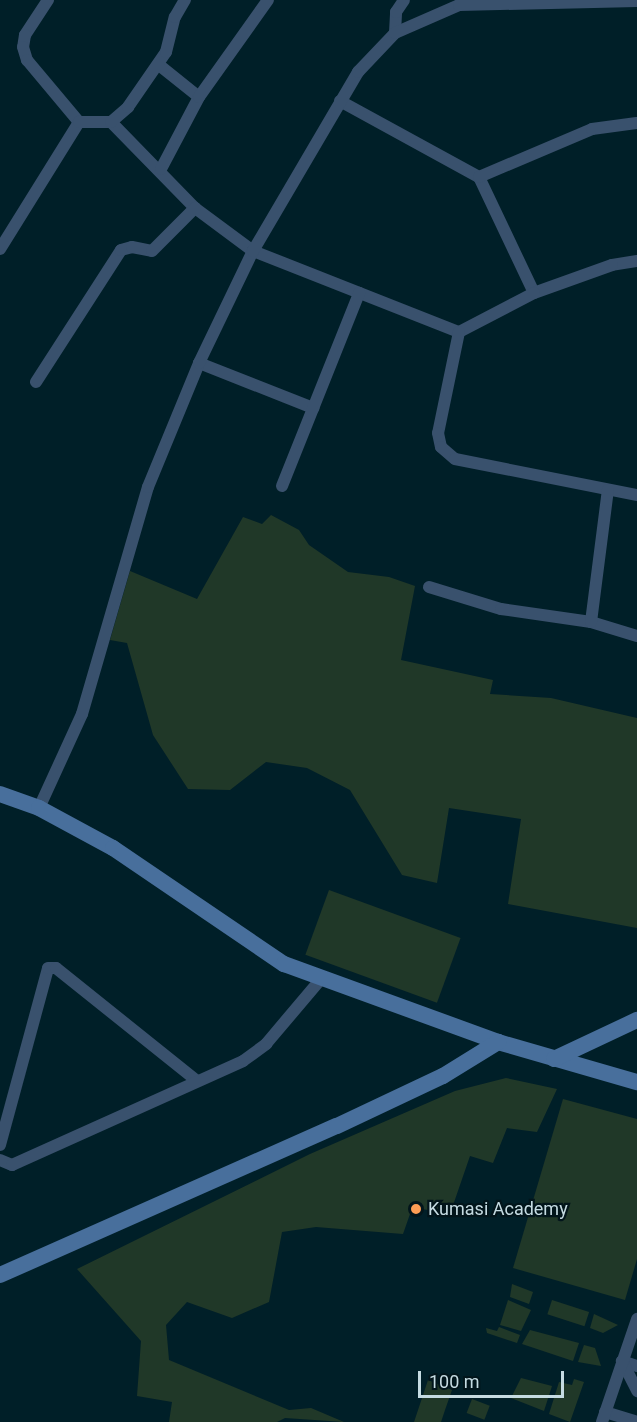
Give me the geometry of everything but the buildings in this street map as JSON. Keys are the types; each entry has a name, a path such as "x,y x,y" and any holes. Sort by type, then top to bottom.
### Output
{"street":[{"path":"48,0 25,35 22,47 27,60 79,122"},
{"path":"79,122 111,122 128,107 159,65 185,0"},
{"path":"162,169 199,97 268,0"},
{"path":"395,33 396,12 404,0"},
{"path":"39,808 82,714 148,487 199,363 253,251 358,72 395,33 460,2 637,1"},
{"path":"159,65 199,97"},
{"path":"340,101 479,177 534,293"},
{"path":"0,249 79,122"},
{"path":"111,122 162,169 195,208 253,251 459,332 534,293 612,266 637,261"},
{"path":"479,177 592,129 637,123"},
{"path":"36,382 121,250 128,246 152,251 195,208"},
{"path":"282,486 359,293"},
{"path":"459,332 438,433 447,454 455,459 637,495"},
{"path":"199,363 314,408"},
{"path":"591,622 608,490"},
{"path":"429,587 501,609 591,622 637,636"},
{"path":"0,794 39,808 112,848 267,953 321,979 498,1042 637,1082"},
{"path":"0,1145 48,968 56,968 196,1080"},
{"path":"0,1160 12,1166 256,1053 321,979"},
{"path":"554,1059 637,1020"},
{"path":"0,1275 337,1126 443,1076 498,1042"},
{"path":"636,1422 603,1417 637,1319"},
{"path":"622,1361 637,1346"},
{"path":"622,1361 637,1366"},
{"path":"622,1361 637,1391"},
{"path":"614,1385 637,1391"}],"green space":[{"path":"271,515 299,530 309,545 348,572 389,577 415,586 401,660 493,680 490,694 551,698 637,718 637,928 508,904 521,819 449,808 437,883 402,875 350,790 307,768 266,762 230,790 188,789 153,735 127,643 110,640 130,571 197,599 243,517 262,524"},
{"path":"329,890 461,938 437,1003 305,955"},
{"path":"506,1078 557,1089 537,1132 507,1128 493,1163 470,1156 450,1214 422,1209 410,1214 403,1234 316,1227 282,1232 269,1302 232,1318 187,1302 166,1325 169,1360 289,1410 311,1408 344,1422 285,1418 277,1422 169,1422 172,1402 137,1396 141,1341 77,1269 310,1154 455,1091"},
{"path":"563,1099 637,1119 637,1259 625,1300 513,1268"},
{"path":"512,1284 533,1292 529,1304 510,1297"},
{"path":"508,1300 531,1310 521,1331 500,1325"},
{"path":"552,1300 589,1312 584,1326 547,1314"},
{"path":"594,1314 618,1325 603,1333 590,1328"},
{"path":"499,1327 520,1335 517,1343 487,1333 486,1328 497,1331"},
{"path":"530,1330 579,1343 573,1361 522,1344"},
{"path":"584,1345 595,1348 601,1366 578,1362"},
{"path":"521,1378 552,1386 544,1411 511,1398"},
{"path":"574,1379 584,1382 570,1422 549,1414 559,1382 572,1385"},
{"path":"428,1380 452,1390 441,1422 414,1422"},
{"path":"472,1399 490,1406 484,1420 467,1413"}],"place":[{"name":"Kumasi Academy","path":"416,1209"}]}
